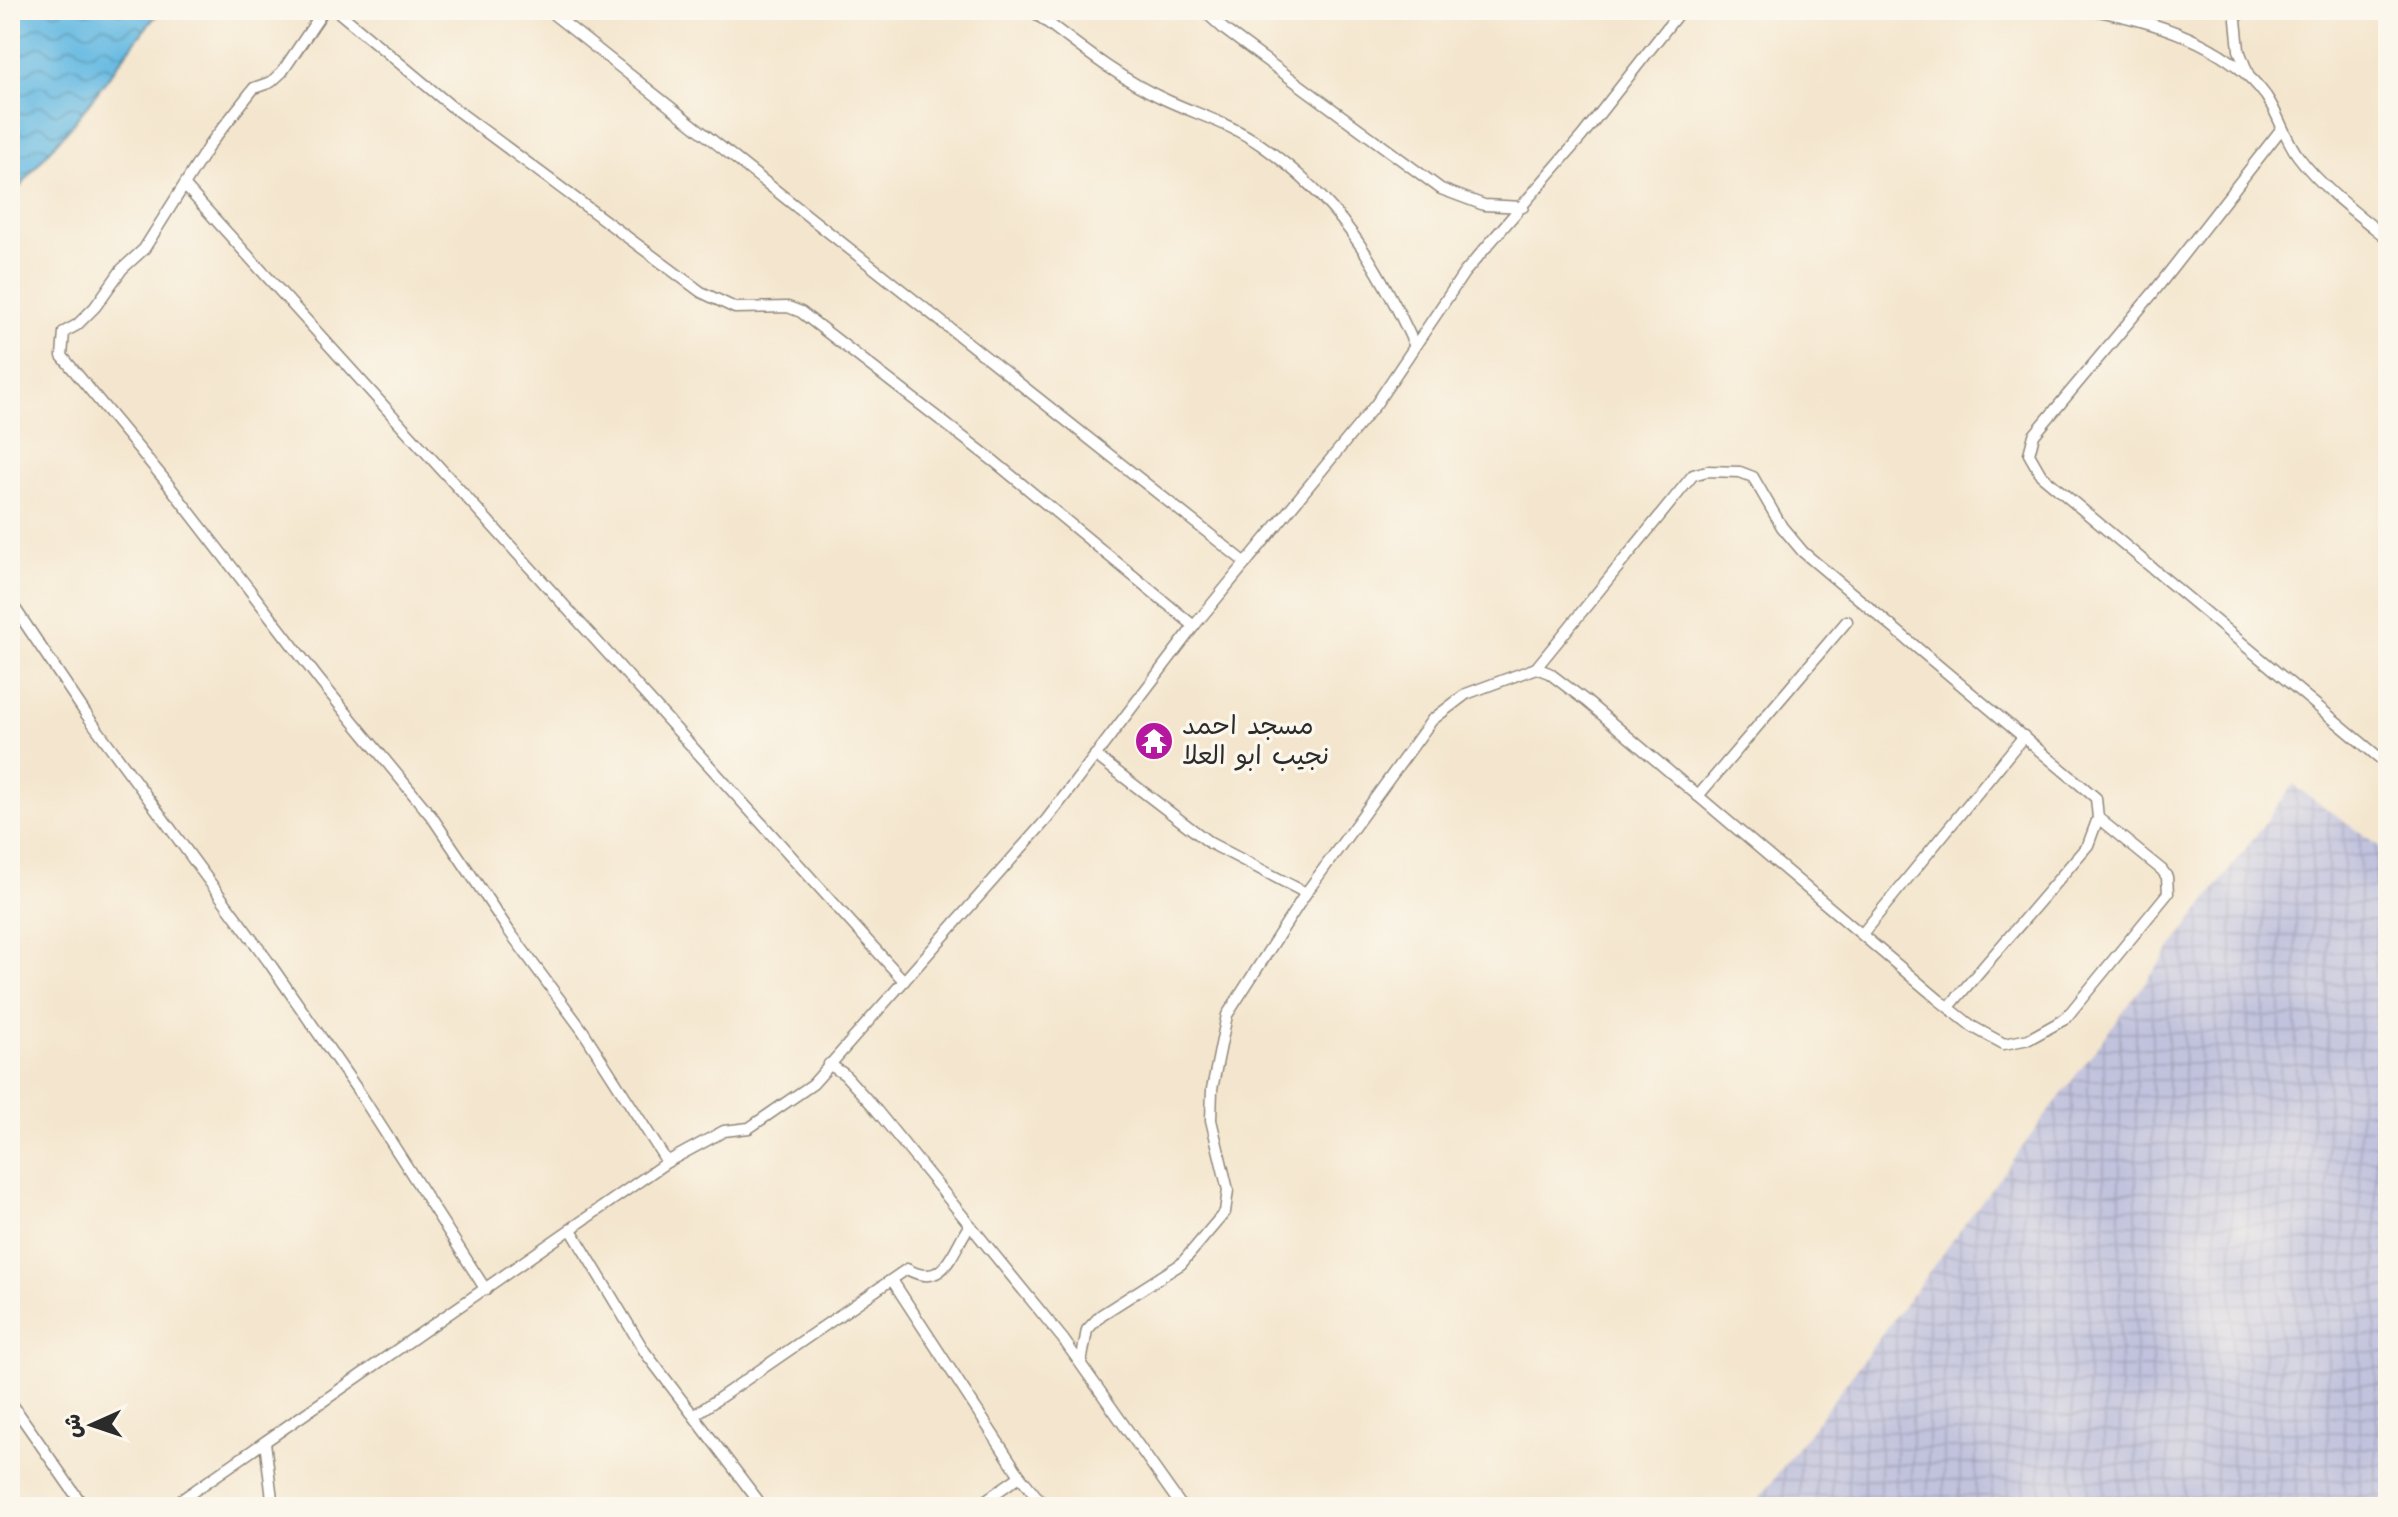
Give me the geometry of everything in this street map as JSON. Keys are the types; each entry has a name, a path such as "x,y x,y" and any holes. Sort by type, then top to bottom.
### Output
{"street":[{"path":"548,10 1246,563"},
{"path":"1031,10 1125,78 1260,144 1309,185 1351,228 1368,252 1414,344"},
{"path":"1203,10 1225,30 1441,189 1484,205 1523,207"},
{"path":"174,1506 667,1162 728,1129 749,1128 813,1084 1047,819 1194,626 1376,404 1464,273 1523,207 1681,10"},
{"path":"2093,10 2183,36 2205,46 2248,76 2273,106 2298,156 2315,176 2388,239"},
{"path":"2235,10 2239,50 2248,76"},
{"path":"667,1162 583,1031 432,817 329,693 164,479 62,356 64,332 77,325 95,307 122,269 144,249 227,121 254,88 271,82 282,72 328,11 701,292 735,308 788,307 801,312 995,462 1194,626"},
{"path":"2282,128 2153,293 2034,435 2029,454 2041,475 2388,765"},
{"path":"185,186 478,514 904,981"},
{"path":"1059,1334 1069,1336 1087,1330 1101,1315 1181,1264 1225,1212 1228,1190 1211,1120 1222,1033 1232,1006 1306,893 1432,720 1466,694 1536,668 1693,475 1707,471 1740,472 1753,477 1782,527 1803,552 2091,791 2098,802 2098,818 2088,845 1949,1007"},
{"path":"10,601 86,714 268,961 361,1095 486,1290"},
{"path":"1698,796 1847,621"},
{"path":"1536,668 1549,673 1586,701 1949,1007 2004,1044 2029,1039 2065,1019 2164,901 2169,885 2162,870 2098,818"},
{"path":"1862,934 2024,736"},
{"path":"1095,755 1210,843 1306,893"},
{"path":"829,1064 844,1074 1059,1334 1124,1430 1182,1507"},
{"path":"696,1414 907,1269 918,1277 930,1277 955,1257 961,1237 970,1225"},
{"path":"572,1231 645,1352 696,1414 763,1507"},
{"path":"892,1280 1020,1476 1045,1507"},
{"path":"1081,1363 1087,1330"},
{"path":"10,1401 84,1507"},
{"path":"265,1442 273,1507"},
{"path":"976,1507 1020,1476"}],"shaded area":[{"path":"2293,785 2388,852 2388,1507 1753,1507"}],"water":[{"path":"10,10 161,10 10,201"}],"place":[{"name":"مسجد احمد نجيب ابو العلا","path":"1154,741"}]}
